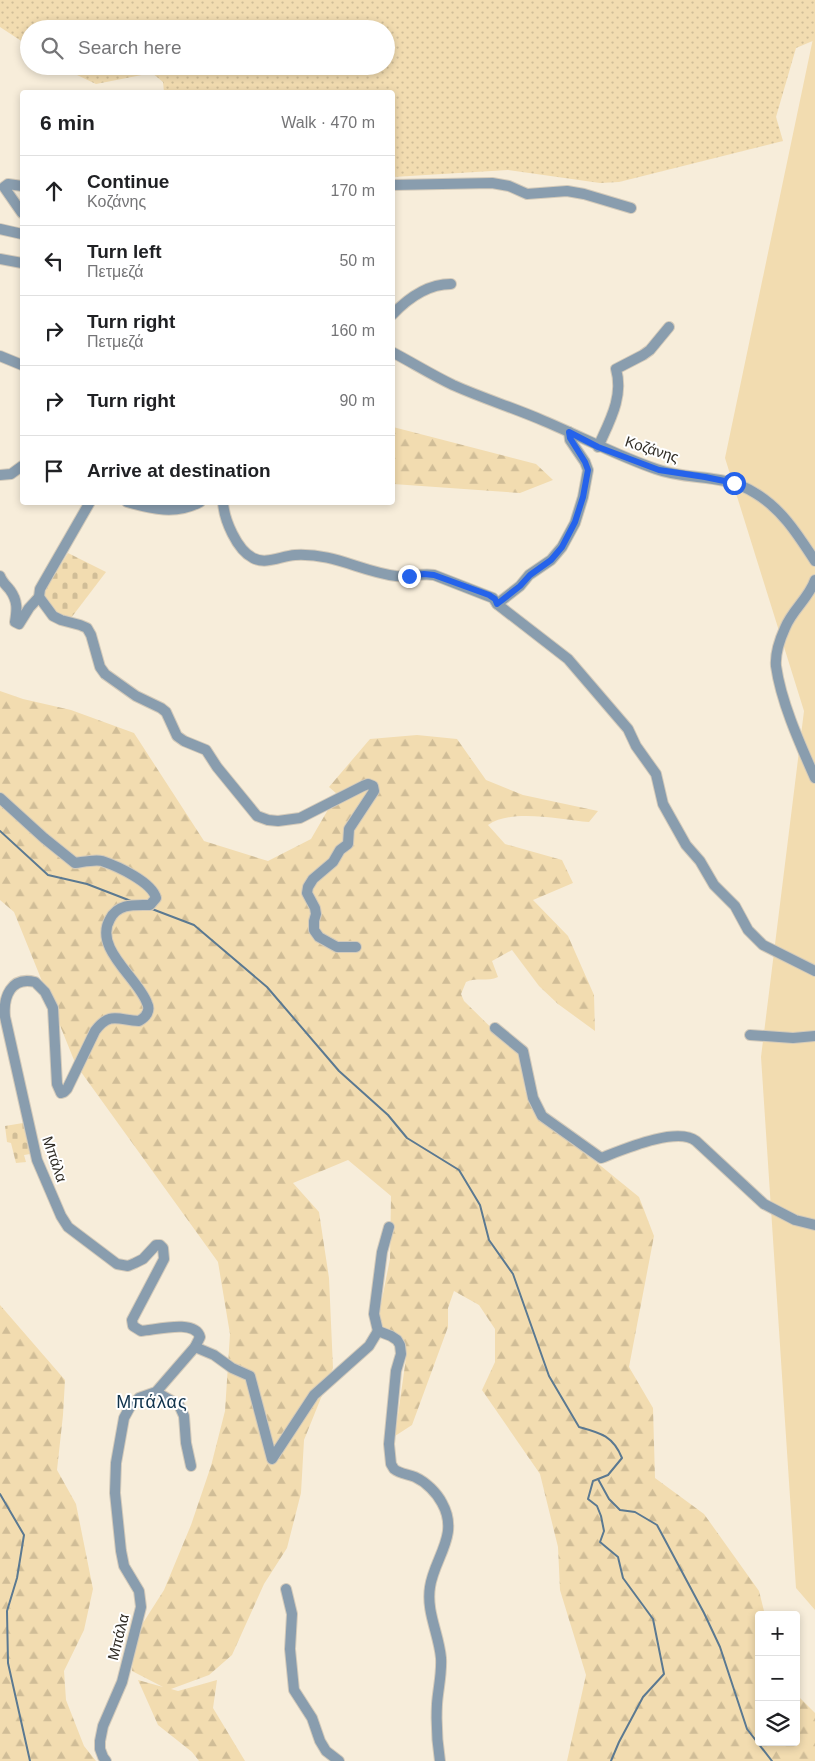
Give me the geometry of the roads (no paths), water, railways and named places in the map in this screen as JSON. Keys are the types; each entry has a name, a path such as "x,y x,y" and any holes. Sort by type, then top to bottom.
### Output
{"street":[{"path":"20,186 2,181 4,190 20,210"},
{"path":"395,185 492,183 509,186 527,194 568,191 632,208"},
{"path":"0,229 20,234"},
{"path":"0,259 20,264"},
{"path":"395,312 422,291 433,286 451,284"},
{"path":"598,447 614,410 619,389 616,369 643,356 670,328"},
{"name":"Κοζάνης","path":"395,354 455,386 569,432 598,447 659,470 729,482 749,489 766,500 784,517 815,560"},
{"path":"0,356 20,364"},
{"path":"497,604 520,586 530,575 551,560 562,547 575,522 583,497 588,470 570,438 569,432"},
{"path":"0,475 11,474 20,467"},
{"path":"0,576 18,606 15,621 17,624 22,623 29,608 39,597 40,589 88,505"},
{"path":"142,505 172,511 193,505"},
{"path":"224,505 227,521 236,540 247,554 258,560 265,561 292,555 336,558 396,576 431,575 489,595 495,599 497,604 568,659 628,729 636,746 656,774 663,804 686,845 700,861 714,885 735,906 748,930 763,945 815,971"},
{"path":"815,580 812,590 787,624 781,638 776,664 788,713 815,778"},
{"path":"39,597 53,616 87,628 91,635 100,667 105,674 136,696 166,712 177,736 206,750 256,816 278,821 300,818 363,786 368,784 373,786 374,791 349,829 348,844 340,850 333,862 313,879 306,893 315,908 314,930 319,937 337,947 356,947"},
{"name":"Μπάλα","path":"0,798 75,863 100,860 136,877 155,894 156,898 150,905 122,907 109,920 106,929 111,951 148,1003 148,1012 139,1021 115,1017 107,1019 101,1024 95,1031 64,1092 61,1093 58,1090 57,1084 53,1008 41,986 29,980 15,985 5,998 2,1017 37,1160 61,1216 68,1227 117,1264 128,1266 135,1263 143,1259 156,1245 160,1245 163,1248 164,1259 132,1320 133,1326 141,1331 187,1326 195,1328 199,1332 200,1337 195,1348 156,1392 139,1398 130,1407 124,1418 116,1463 115,1493 124,1566 139,1591 141,1607 122,1682 106,1720 100,1741 102,1757 106,1761"},
{"path":"495,1028 523,1051 533,1098 542,1116 601,1158 644,1141 689,1136 696,1140 764,1204 795,1220 815,1225"},
{"path":"750,1036 788,1038 815,1036"},
{"path":"195,1348 214,1355 232,1368 250,1376 272,1459 314,1395 369,1346 378,1331 374,1314 382,1252 389,1227"},
{"path":"378,1331 391,1336 400,1345 389,1444 391,1464 398,1472 425,1483 442,1502 448,1525 446,1540 429,1593 429,1604 441,1658 437,1722 440,1761"},
{"path":"156,1392 179,1405 184,1416 186,1443 191,1466"},
{"path":"286,1589 292,1614 290,1649 294,1690 312,1718 326,1751 339,1761"}],"waterway":[{"path":"0,831 48,875 87,884 131,901"},
{"path":"152,909 194,925 267,987 339,1071 388,1115 407,1138 459,1170 480,1205 489,1240 513,1274 549,1376 579,1427 605,1436 615,1445 622,1458 608,1475 593,1481 588,1499 597,1506 601,1516 604,1531 600,1542 618,1557 623,1578 653,1619 664,1674 643,1697 611,1761"},
{"path":"598,1479 609,1499 620,1510 635,1512 657,1525 720,1647 747,1729 772,1761"},
{"path":"0,1494 24,1535 17,1578 7,1611 8,1663 30,1761"}],"district":[{"name":"Μπάλας","path":"152,1402"}]}
